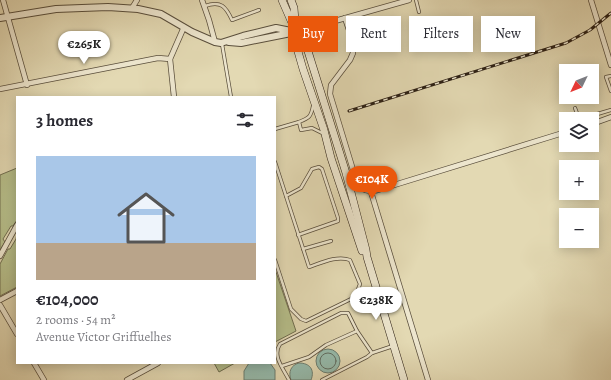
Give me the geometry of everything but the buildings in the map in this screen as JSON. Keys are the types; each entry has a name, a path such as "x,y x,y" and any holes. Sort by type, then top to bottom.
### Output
{"main road":[{"path":"282,0 289,16"},
{"path":"291,0 295,16"},
{"path":"298,52 350,216 362,251 367,257"},
{"path":"308,52 348,181 367,257 404,380"}],"street":[{"path":"3,0 27,85"},
{"path":"132,8 137,0"},
{"path":"202,0 221,42"},
{"path":"338,20 409,0"},
{"path":"591,0 611,65"},
{"path":"0,18 56,9 108,7 132,8 161,14 184,28 221,42 276,28 288,30"},
{"path":"345,18 353,42 353,53 350,60 330,85 330,94 357,183 363,190 371,192 559,134"},
{"path":"174,96 170,59 184,28"},
{"path":"0,89 27,85 158,58 170,59"},
{"path":"599,121 611,117"},
{"path":"371,192 428,380"},
{"path":"0,256 16,227"},
{"path":"0,300 16,292"},
{"path":"0,305 16,332"},
{"path":"35,364 44,380"},
{"path":"128,380 156,364"}],"lane":[{"path":"204,6 210,1 216,0 224,4 232,20 258,10"},
{"path":"416,0 419,12"},
{"path":"221,42 231,96"},
{"path":"611,76 606,77 611,91"},
{"path":"276,129 309,118 314,103"},
{"path":"575,108 576,112"},
{"path":"599,114 611,110"},
{"path":"299,122 302,130 312,128 324,134"},
{"path":"276,165 309,267 344,258 350,260 360,284 352,299 306,320 301,319 291,309 276,263"},
{"path":"286,196 301,188 312,169 319,167 322,169 338,221 298,235"},
{"path":"303,249 331,240"},
{"path":"289,380 276,356 276,349 280,344 341,313 348,313 357,331 372,353"},
{"path":"282,366 309,357 326,345 357,331"},
{"path":"322,380 372,353 393,346"}],"green space":[{"path":"16,168 16,222 13,226 11,226 3,239 5,242 0,250 0,175"},
{"path":"16,239 16,288 0,296 0,264 8,249 10,249"},
{"path":"276,272 296,331 276,341"},
{"path":"215,364 233,364 219,372"}],"water":[{"path":"328,349 336,353 340,361 336,369 328,373 320,369 316,361 320,353"},
{"path":"299,363 306,364 311,368 311,380 291,380 291,369 294,365"},
{"path":"248,364 271,364 275,370 275,380 244,380 244,371"}],"railway":[{"path":"349,111 566,43 590,30 611,13"}]}
